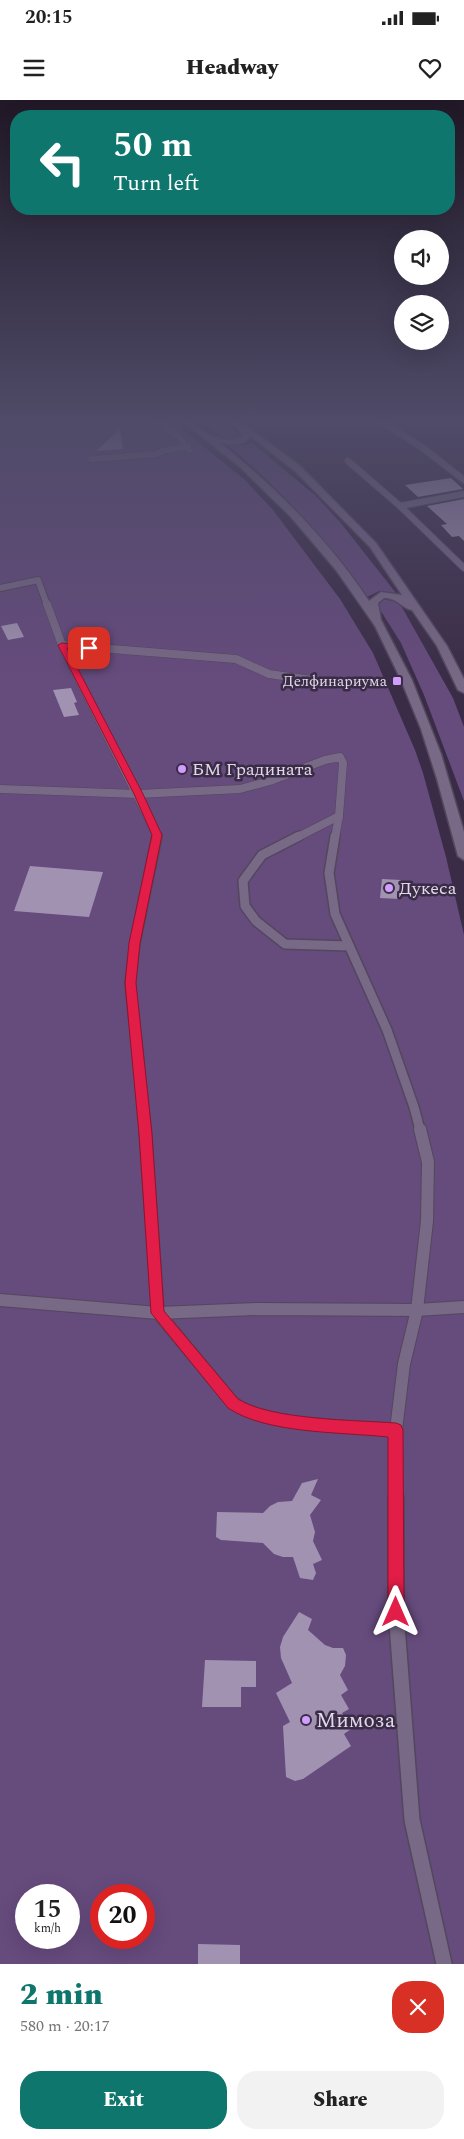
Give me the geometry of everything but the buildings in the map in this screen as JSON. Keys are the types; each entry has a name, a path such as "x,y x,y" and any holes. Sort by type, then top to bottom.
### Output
{"main road":[{"path":"287,508 322,544 381,626"},
{"path":"336,508 373,545 442,646 464,690"},
{"path":"426,623 404,600 396,596 378,596 373,602 374,612 408,681 425,723 443,774 464,856"}],"lane":[{"path":"402,508 464,568"},
{"path":"0,588 38,580 62,645 157,835 134,943 130,983 146,1134 158,1313 233,1404 243,1410 278,1420 396,1430"},
{"path":"62,645 236,659 269,674 326,682"},
{"path":"0,788 138,794 240,789 270,781 325,760 340,757 343,763 339,816 329,873 335,914 387,1030 414,1107 428,1162 428,1221 417,1310 404,1364 396,1430 396,1612 412,1820 444,1964"},
{"path":"339,816 262,855 243,880 245,906 256,921 285,944 349,946"},
{"path":"0,1300 158,1313 258,1309 417,1310 464,1307"}],"shaded area":[{"path":"0,508 271,508 340,599 373,653 423,773 446,857 464,935 464,1964 0,1964"},
{"path":"294,508 327,508 396,593 379,591 365,598 335,556"},
{"path":"383,599 398,602 403,609 453,698 464,727 464,801 424,695 401,643 377,605 378,601"}],"place":[{"name":"Делфинариума","path":"397,681"},
{"name":"БМ Градината","path":"182,769"},
{"name":"Дукеса","path":"389,888"},
{"name":"Мимоза","path":"306,1720"}],"route":[{"path":"89,648 62,645 157,835 134,943 130,983 146,1134 158,1313 233,1404 243,1410 278,1420 396,1430 396,1612"}]}
